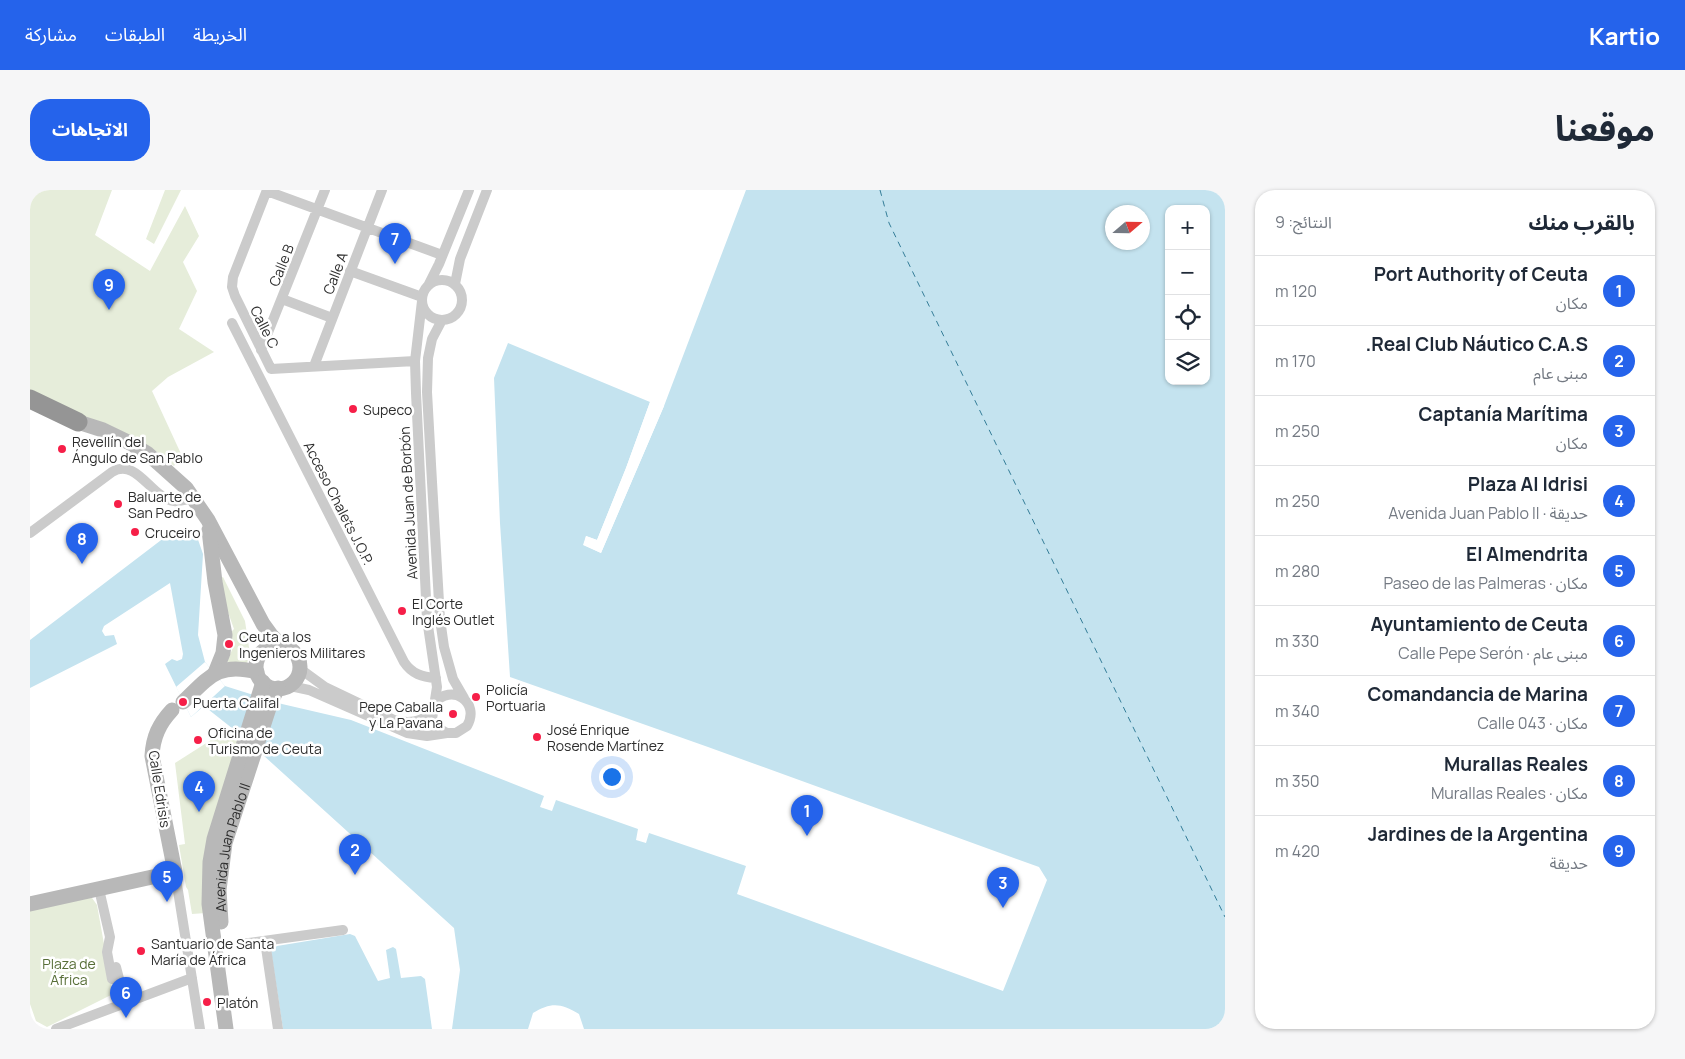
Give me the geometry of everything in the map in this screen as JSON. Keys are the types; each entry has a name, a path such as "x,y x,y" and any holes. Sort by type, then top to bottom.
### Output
{"highway":[{"path":"30,399 78,422"},
{"path":"30,410 78,422"}],"main road":[{"path":"78,422 103,430 148,454 186,488 208,520 263,624 281,645"},
{"name":"Calle Edrisis","path":"175,872 152,756 152,743 156,731 163,720 215,673 223,653 225,635 208,520"},
{"path":"215,673 231,669 269,688 296,678 299,662 294,653 286,646 281,645 270,646 262,652 256,662 269,688 247,754"},
{"name":"Avenida Juan Pablo II","path":"226,1029 209,904 209,877 214,839 247,754"},
{"name":"Avenida Juan Pablo II","path":"234,1029 219,890 225,843 247,754"},
{"path":"30,904 175,872"}],"street":[{"name":"Calle B","path":"261,350 325,190"},
{"name":"Calle A","path":"314,366 382,190"},
{"path":"429,284 442,280 455,284 461,292 461,307 451,318 442,320 430,316 423,306 422,299 423,292 429,284 442,255 468,190"},
{"path":"455,284 460,259 487,190"},
{"path":"267,191 442,255"},
{"name":"Calle C","path":"267,191 232,282 234,296 271,369 415,361"},
{"path":"350,271 422,299"},
{"name":"Avenida Juan de Borbón","path":"422,299 415,361 428,619 436,678 436,696 433,709"},
{"path":"282,300 332,318"},
{"name":"Avenida Juan de Borbón","path":"442,320 434,334 430,348 428,392 440,619 450,671 464,699"},
{"name":"Acceso Chalets J.O.P.","path":"232,323 404,662 417,674 436,678"},
{"path":"30,532 120,468 134,472 155,491 168,499 177,501 194,498"},
{"path":"269,688 295,687 309,690 407,733 428,736 460,732 470,722 470,709 460,696 448,695 438,700 433,709 419,721 410,723 394,720 325,687 299,668"},
{"path":"433,709 434,724 447,733"},
{"path":"175,872 200,1029"},
{"path":"99,889 125,1002"},
{"path":"241,944 344,930"},
{"path":"265,941 278,1029"},
{"path":"110,942 107,952 112,979"},
{"path":"61,1028 192,978"}],"green space":[{"path":"30,190 112,190 95,235 150,271 185,206 199,236 183,262 197,291 179,329 214,352 168,377 152,391 182,456 174,466 157,452 59,407 30,391"},
{"path":"165,190 181,190 154,244 146,239"},
{"path":"223,577 245,621 250,654 246,666 227,662 234,645 227,636 234,629 225,604 221,578"},
{"path":"230,728 240,734 206,913 192,914 179,845 185,844 175,763"},
{"name":"Plaza de África","path":"90,895 97,905 113,994 47,1027 36,1021 30,1004 30,911"}],"water":[{"path":"746,190 1225,190 1225,1029 584,1029 579,1014 556,1005 545,1007 533,1013 528,1029 452,1029 460,970 454,928 242,736 204,706 191,717 165,664 172,659 177,661 182,659 183,654 170,583 104,626 102,631 105,636 114,635 117,644 30,688 30,640 173,531 195,531 203,554 198,635 205,662 225,686 282,704 351,720 544,796 540,807 552,811 556,800 638,829 636,840 646,843 649,833 746,866 737,894 1003,991 1047,880 1039,867 510,677 500,523 494,378 508,343 650,402 597,540 586,536 584,545 601,553 664,406"},
{"path":"350,934 355,936 378,981 390,978 386,950 393,947 396,949 401,978 421,976 425,979 432,1029 283,1029 271,951 277,946"}],"pier":[{"path":"650,402 653,403 629,469 599,541 587,539 586,543 599,550 662,406 664,406 601,553 583,545 586,536 597,540"},
{"path":"205,662 225,686 191,717 176,687"}],"ferry route":[{"path":"880,190 889,223 1225,917"}],"place":[{"name":"Comandancia de Marina","path":"395,264"},
{"name":"Jardines de la Argentina","path":"109,310"},
{"name":"Supeco","path":"353,409"},
{"name":"Revellín del Ángulo de San Pablo","path":"62,449"},
{"name":"Baluarte de San Pedro","path":"118,504"},
{"name":"Cruceiro","path":"135,532"},
{"name":"Murallas Reales","path":"82,564"},
{"name":"El Corte Inglés Outlet","path":"402,611"},
{"name":"Ceuta a los Ingenieros Militares","path":"229,644"},
{"name":"Policía Portuaria","path":"476,697"},
{"name":"Puerta Califal","path":"183,702"},
{"name":"Pepe Caballa y La Pavana","path":"453,714"},
{"name":"José Enrique Rosende Martínez","path":"537,737"},
{"name":"Oficina de Turismo de Ceuta","path":"198,740"},
{"name":"Plaza Al Idrisi","path":"199,812"},
{"name":"Port Authority of Ceuta","path":"807,836"},
{"name":"Real Club Náutico C.A.S.","path":"355,875"},
{"name":"El Almendrita","path":"167,902"},
{"name":"Captanía Marítima","path":"1003,908"},
{"name":"Santuario de Santa María de África","path":"141,951"},
{"name":"Platón","path":"207,1002"},
{"name":"Ayuntamiento de Ceuta","path":"126,1018"}]}
